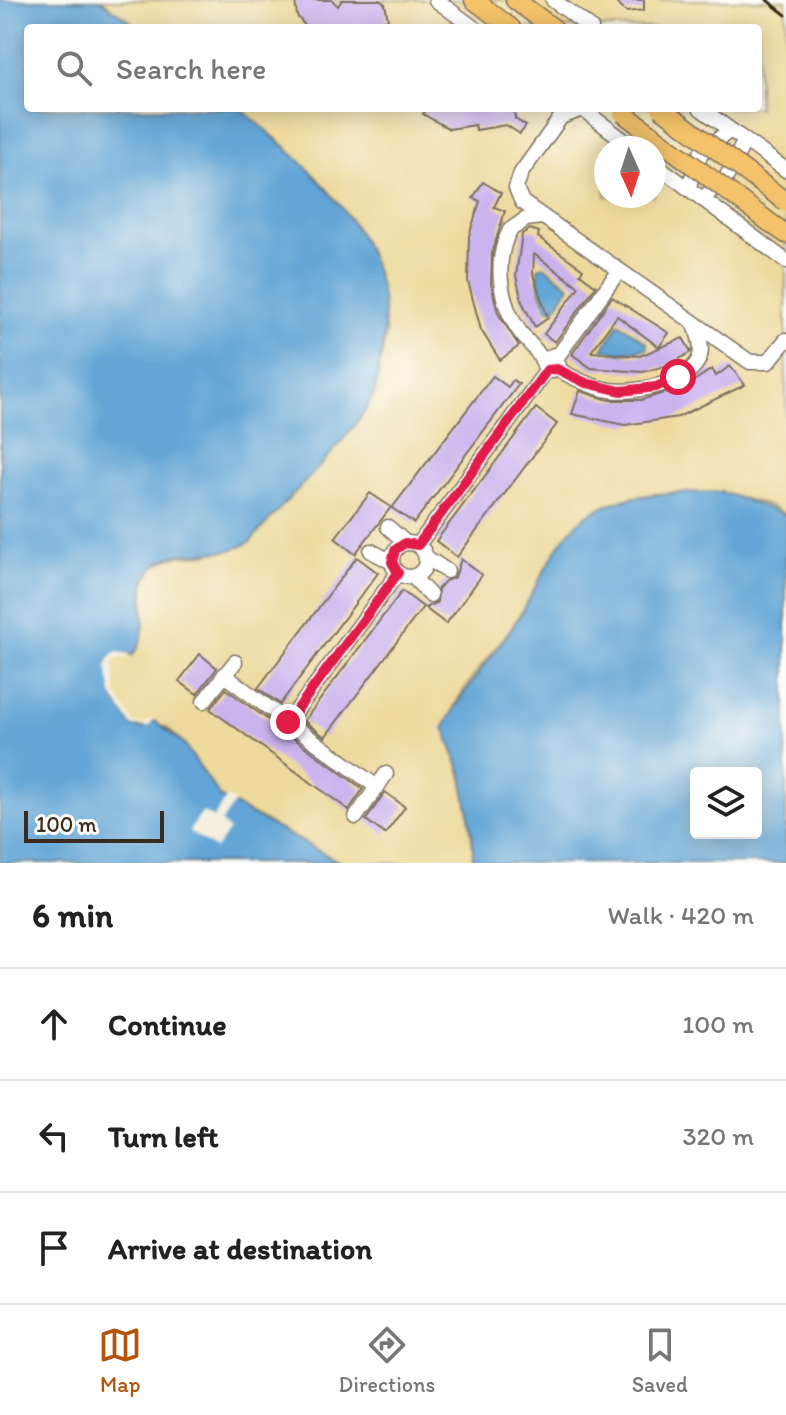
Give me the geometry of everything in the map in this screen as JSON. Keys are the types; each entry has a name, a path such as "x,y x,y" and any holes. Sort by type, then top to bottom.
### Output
{"main road":[{"path":"474,0 506,24"},
{"path":"515,0 548,24"},
{"path":"621,112 786,234"},
{"path":"666,112 786,202"}],"street":[{"path":"436,0 469,24"},
{"path":"553,0 586,24"},
{"path":"574,112 561,117 518,177 519,198 618,272 756,365 768,362 786,340"},
{"path":"585,112 618,136"},
{"path":"705,112 786,170"},
{"path":"688,188 701,153 730,130"},
{"path":"702,199 726,178 745,140"},
{"path":"666,172 786,261"},
{"path":"542,217 522,220 510,230 501,270 503,295 511,318 551,364 609,390 656,387 688,371 698,361 701,347 695,325"},
{"path":"288,722 395,568 395,550 416,548 618,272"},
{"path":"388,527 447,571"},
{"path":"413,577 423,570 416,548"},
{"path":"371,551 413,577 430,595"},
{"path":"204,701 235,662"},
{"path":"224,675 377,787"},
{"path":"356,817 386,774"}],"sand":[{"path":"100,0 786,0 786,515 743,498 687,492 658,494 607,505 588,515 565,538 522,612 458,700 450,719 450,737 467,800 473,863 341,863 221,798 184,744 166,727 132,726 112,695 110,657 129,653 144,628 144,584 153,568 171,557 205,554 251,541 354,425 374,395 386,334 380,286 287,148 245,112 762,112 762,24 134,24"}],"water":[{"path":"0,0 100,0 134,24 24,24 24,112 245,112 298,159 348,216 367,248 379,282 384,319 380,360 376,387 363,413 334,450 251,541 228,550 174,556 152,568 143,589 143,624 139,646 132,656 129,653 110,657 112,695 132,726 142,729 155,721 184,744 221,798 341,863 0,863"},
{"path":"544,266 570,286 554,310 547,308 539,286 538,268"},
{"path":"619,323 647,343 647,349 622,353 603,349"},
{"path":"722,492 786,515 786,863 473,863 473,841 462,774 444,727 517,620 549,562 578,522 604,506 654,495"}],"pier":[{"path":"118,652 132,656 113,660 116,694 134,723 142,725 156,717 149,727 132,726 112,695 107,665 110,657"},
{"path":"227,797 235,802 221,823 229,830 215,849 189,831 203,812 213,818"}],"building":[{"path":"295,0 332,0 338,6 342,0 380,0 385,4 388,20 384,20 384,24 304,24 297,16"},
{"path":"613,0 644,0 644,10 626,12"},
{"path":"514,112 515,119 526,126 520,134 506,125 476,130 475,125 449,129 423,114"},
{"path":"483,182 501,193 494,207 505,211 492,253 491,284 498,313 519,346 500,360 481,330 468,281 469,236 480,201 473,198"},
{"path":"530,229 539,232 538,237 583,269 580,274 596,286 555,342 544,334 579,287 534,254 533,274 548,318 535,327 522,302 516,276 522,234"},
{"path":"612,297 669,333 659,347 617,316 591,352 640,356 683,338 691,352 669,365 643,372 591,368 572,354"},
{"path":"730,366 745,385 678,417 625,425 572,414 580,391 609,400 641,400 686,386 712,369 716,376"},
{"path":"493,376 508,387 513,380 519,384 414,523 392,508"},
{"path":"536,408 557,424 457,557 436,541"},
{"path":"370,493 391,507 355,554 335,538"},
{"path":"357,557 378,573 280,704 258,688"},
{"path":"461,559 482,575 446,624 425,608 437,602 438,589 445,581 455,577"},
{"path":"402,591 423,607 325,737 304,721"},
{"path":"200,654 217,668 197,694 179,681"},
{"path":"226,689 363,789 349,810 210,709"},
{"path":"385,792 405,807 385,834 366,820"}],"railway":[{"path":"767,0 786,15"}],"route":[{"path":"288,722 398,573 392,562 395,550 405,543 418,545 547,370 557,369 586,383 621,391 656,387 678,377"}]}
